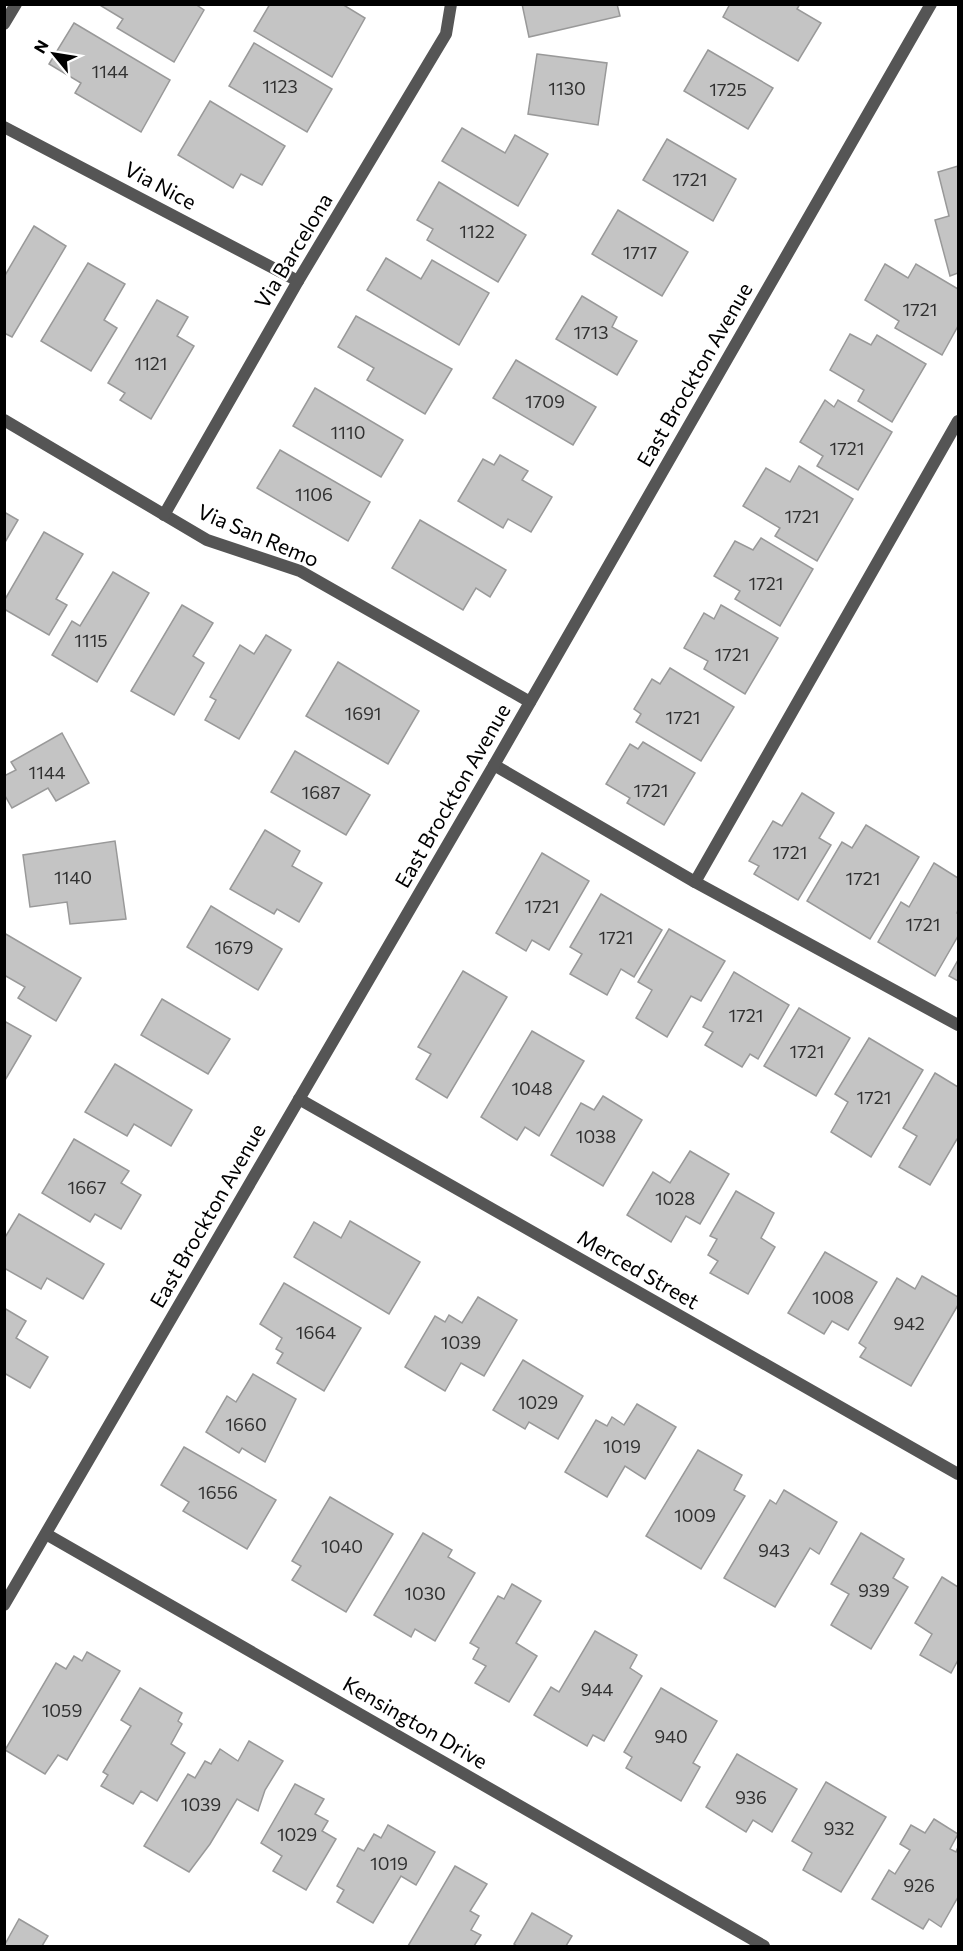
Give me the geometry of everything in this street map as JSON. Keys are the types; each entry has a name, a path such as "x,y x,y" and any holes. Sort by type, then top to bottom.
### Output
{"street":[{"path":"4,24 16,4"},
{"name":"Via Barcelona","path":"164,515 298,280 446,34 451,4"},
{"name":"East Brockton Avenue","path":"4,1605 494,765 931,4"},
{"name":"Via Nice","path":"4,127 298,280"},
{"name":"Via San Remo","path":"4,420 207,540 300,572 530,702"},
{"path":"695,882 958,421"},
{"path":"494,765 695,882 958,1025"},
{"name":"Merced Street","path":"299,1099 958,1474"},
{"name":"Kensington Drive","path":"46,1534 764,1947"}],"building":[{"path":"98,4 195,4 204,10 174,62 117,28 123,19"},
{"path":"270,4 342,4 365,18 332,77 254,31"},
{"path":"522,4 617,4 620,16 529,37"},
{"path":"730,4 800,4 797,9 821,23 798,61 723,17"},
{"path":"74,23 170,80 141,132 75,93 81,83 49,64"},
{"path":"254,43 332,89 307,132 229,86"},
{"path":"708,50 773,88 748,129 684,91"},
{"path":"537,54 607,63 598,125 528,114"},
{"path":"210,101 285,146 262,185 241,174 233,188 178,155"},
{"path":"462,128 505,153 515,135 548,154 518,206 442,161"},
{"path":"667,139 736,179 713,221 643,180"},
{"path":"958,166 958,273 950,276 935,220 949,216 938,172"},
{"path":"439,182 526,235 498,282 427,240 433,229 417,220"},
{"path":"618,210 688,252 662,296 592,254"},
{"path":"34,226 66,246 12,337 4,333 4,277"},
{"path":"386,258 421,279 432,260 489,293 459,345 367,290"},
{"path":"88,263 125,284 104,320 117,328 91,371 41,341"},
{"path":"885,264 908,278 916,264 958,289 958,326 942,355 895,328 899,321 865,300"},
{"path":"582,296 617,317 612,327 637,341 617,375 556,339"},
{"path":"157,300 188,317 177,336 194,346 151,419 120,400 125,393 108,383"},
{"path":"356,316 452,369 425,414 367,380 374,368 338,347"},
{"path":"850,334 871,345 877,335 926,364 892,422 858,401 864,390 830,370"},
{"path":"516,360 596,407 573,445 493,398"},
{"path":"315,388 403,440 381,477 293,426"},
{"path":"825,400 834,407 838,400 892,432 858,490 817,466 823,456 800,442"},
{"path":"280,450 370,502 348,541 257,488"},
{"path":"500,455 528,471 522,480 552,497 531,532 508,519 503,528 458,501 483,459 494,465"},
{"path":"799,466 853,499 817,561 775,536 780,528 743,506 766,468 790,482"},
{"path":"4,512 18,520 4,544"},
{"path":"420,520 506,570 490,597 476,588 463,610 392,568"},
{"path":"44,532 83,554 56,599 67,605 49,635 4,609 4,601"},
{"path":"761,538 813,569 780,626 735,599 740,591 714,576 735,541 753,550"},
{"path":"113,572 149,593 97,682 52,655 72,621 80,626"},
{"path":"182,605 213,623 193,656 204,663 174,715 131,691"},
{"path":"721,605 778,638 745,694 704,669 708,661 684,648 704,613 714,619"},
{"path":"266,635 291,650 239,739 205,720 216,700 210,697 240,645 254,654"},
{"path":"338,662 419,711 388,764 306,716"},
{"path":"670,668 734,707 701,761 636,722 641,714 634,709 652,679 660,684"},
{"path":"62,733 89,783 56,801 48,788 12,808 4,794 4,776 16,770 11,762"},
{"path":"643,742 695,773 664,825 627,803 630,798 606,784 630,744 638,749"},
{"path":"295,751 370,795 346,835 271,792"},
{"path":"802,793 834,813 819,838 831,845 798,900 754,874 759,866 749,861 773,821 782,826"},
{"path":"866,825 919,857 870,939 807,901 842,842 852,848"},
{"path":"265,830 300,851 292,866 322,883 299,922 277,909 274,914 230,889"},
{"path":"115,841 126,919 70,924 67,902 30,907 23,855"},
{"path":"542,853 589,881 549,950 532,940 526,951 496,933"},
{"path":"934,863 958,878 958,936 935,976 878,942 901,902 909,907"},
{"path":"601,894 662,930 634,977 621,969 607,995 570,974 582,954 570,947"},
{"path":"211,906 282,949 258,990 187,947"},
{"path":"669,929 725,961 701,1001 691,996 667,1037 636,1018 652,990 638,982"},
{"path":"4,933 81,978 56,1021 18,998 25,987 4,975"},
{"path":"958,960 958,981 949,976"},
{"path":"463,971 507,997 447,1098 416,1079 431,1054 418,1047"},
{"path":"734,972 789,1005 758,1059 750,1054 742,1067 705,1045 713,1032 703,1027"},
{"path":"162,999 230,1039 208,1074 141,1035"},
{"path":"799,1008 850,1038 816,1096 764,1066"},
{"path":"4,1021 31,1036 4,1082"},
{"path":"532,1031 584,1061 539,1136 525,1127 517,1140 481,1117"},
{"path":"869,1038 923,1070 871,1157 831,1132 848,1102 835,1094"},
{"path":"115,1064 192,1110 171,1146 134,1124 127,1136 85,1112"},
{"path":"935,1073 958,1087 958,1139 930,1185 899,1167 917,1136 903,1128"},
{"path":"603,1096 642,1120 603,1186 551,1155 581,1103 594,1110"},
{"path":"74,1139 129,1171 121,1183 141,1195 121,1229 95,1214 90,1222 42,1193"},
{"path":"690,1151 729,1174 700,1224 686,1216 671,1242 627,1215 653,1172 670,1183"},
{"path":"736,1191 774,1213 761,1238 775,1247 748,1294 710,1273 718,1261 708,1255 717,1239 710,1236"},
{"path":"19,1214 104,1264 83,1299 47,1278 41,1289 4,1268 4,1239"},
{"path":"350,1221 420,1262 389,1314 294,1257 314,1222 341,1238"},
{"path":"825,1252 877,1282 848,1330 832,1321 824,1334 788,1313"},
{"path":"922,1276 958,1297 958,1305 911,1386 860,1357 866,1348 859,1343 897,1278 915,1289"},
{"path":"284,1283 361,1328 324,1391 277,1363 283,1353 276,1349 282,1338 260,1324"},
{"path":"478,1297 517,1320 484,1376 461,1363 445,1391 405,1367 435,1316 445,1322 449,1315 462,1323"},
{"path":"4,1308 26,1321 16,1338 48,1357 30,1388 4,1373"},
{"path":"523,1360 583,1396 558,1439 529,1422 525,1429 493,1410"},
{"path":"253,1374 296,1399 265,1462 242,1448 239,1453 206,1432 227,1396 236,1402"},
{"path":"637,1404 676,1427 645,1479 625,1466 607,1497 565,1472 596,1420 607,1426 612,1417 624,1425"},
{"path":"184,1447 276,1500 247,1549 183,1511 189,1502 161,1485"},
{"path":"698,1450 742,1475 734,1490 745,1496 701,1569 646,1536"},
{"path":"784,1490 837,1522 819,1554 810,1548 775,1607 724,1578 770,1500 776,1504"},
{"path":"330,1497 393,1534 346,1612 292,1580 301,1566 292,1561"},
{"path":"423,1533 452,1550 448,1557 475,1573 435,1641 415,1629 411,1637 374,1615"},
{"path":"861,1533 904,1559 893,1578 908,1587 871,1649 831,1625 849,1594 831,1584"},
{"path":"942,1577 958,1587 958,1660 951,1673 920,1655 932,1634 915,1623"},
{"path":"512,1584 541,1601 516,1643 537,1656 509,1702 475,1683 486,1666 473,1659 479,1648 470,1643 498,1596 504,1599"},
{"path":"595,1631 637,1655 630,1668 642,1676 604,1741 593,1735 587,1746 534,1715 551,1687 559,1692"},
{"path":"87,1652 120,1671 67,1760 58,1755 45,1774 5,1750 56,1663 66,1669 74,1656 82,1661"},
{"path":"140,1688 182,1713 178,1721 182,1724 171,1744 185,1753 157,1801 141,1791 133,1804 101,1786 108,1775 103,1772 131,1726 121,1720"},
{"path":"661,1688 717,1721 693,1763 700,1767 681,1801 626,1768 632,1757 624,1752"},
{"path":"249,1741 283,1761 265,1790 258,1811 237,1799 210,1844 189,1872 144,1846 188,1774 195,1778 205,1761 211,1764 220,1749 238,1761"},
{"path":"737,1754 797,1789 772,1832 753,1820 746,1832 706,1807"},
{"path":"826,1782 886,1817 841,1892 803,1870 812,1853 792,1841"},
{"path":"295,1784 324,1799 315,1814 328,1821 322,1831 336,1839 306,1890 273,1871 282,1856 261,1843"},
{"path":"934,1819 958,1834 950,1849 956,1852 958,1847 958,1897 941,1927 929,1919 923,1929 872,1899 889,1870 895,1874 910,1850 900,1844 911,1825 925,1833"},
{"path":"388,1825 435,1852 416,1885 401,1876 373,1923 337,1902 344,1890 337,1886 358,1848 364,1851 374,1834 381,1838"},
{"path":"455,1866 487,1884 470,1911 479,1916 471,1930 481,1935 474,1946 408,1946"},
{"path":"532,1913 572,1936 566,1946 517,1946 514,1944"},
{"path":"19,1919 48,1936 42,1946 4,1946"}]}
